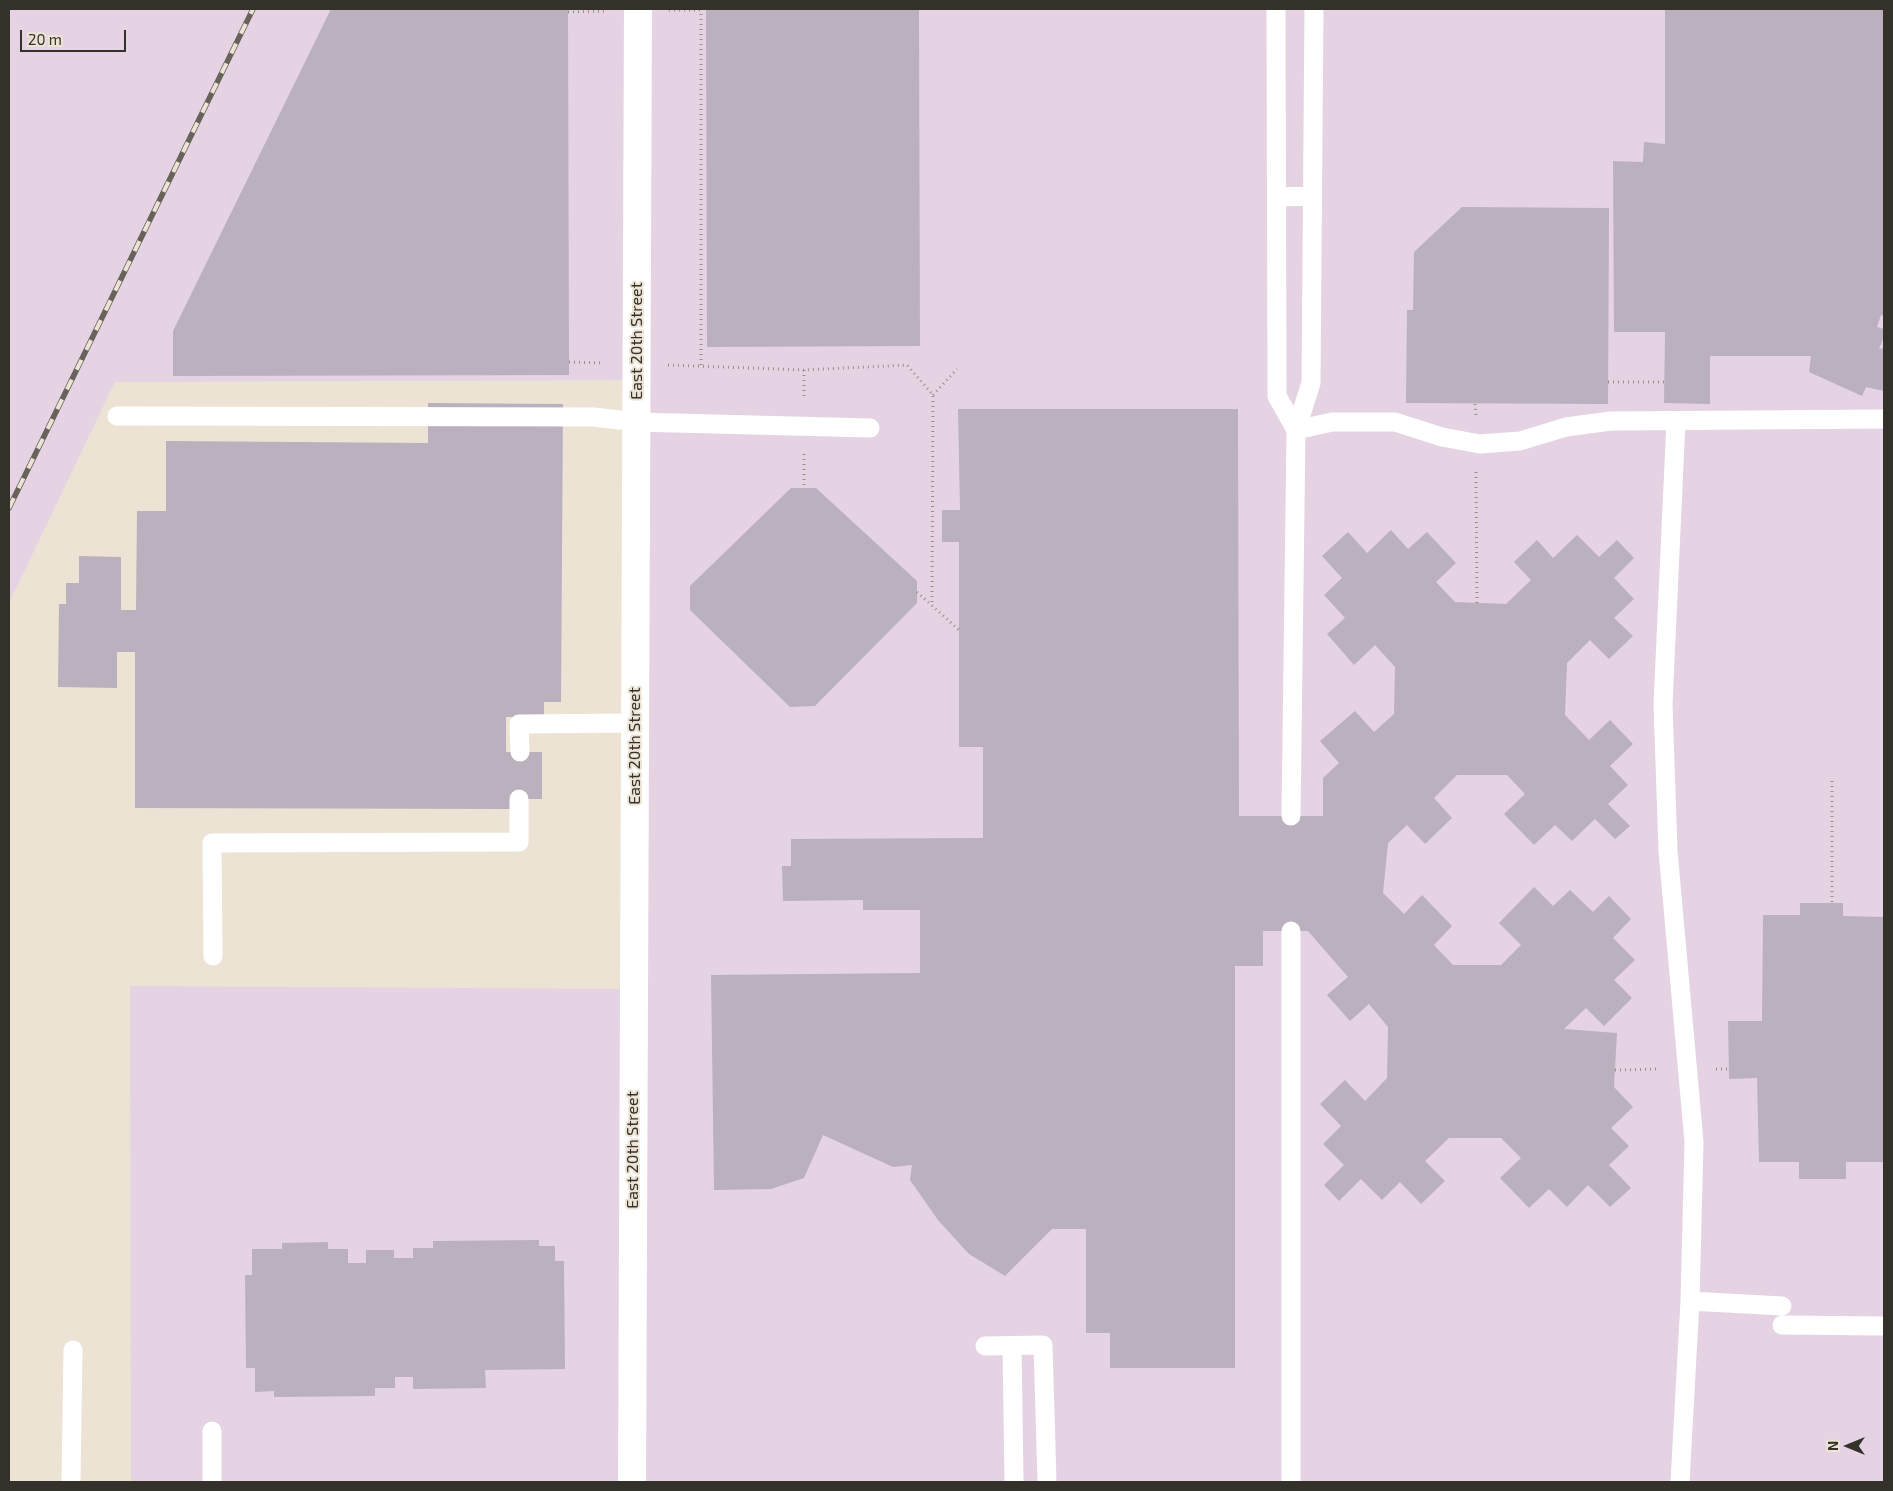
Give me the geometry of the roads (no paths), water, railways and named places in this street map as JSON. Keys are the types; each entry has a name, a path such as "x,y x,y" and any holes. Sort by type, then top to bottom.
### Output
{"street":[{"name":"East 20th Street","path":"632,1482 638,9"}],"lane":[{"path":"1276,9 1278,197 1277,396 1296,430"},
{"path":"1291,816 1296,430 1311,383 1314,9"},
{"path":"1278,197 1312,196"},
{"path":"117,416 594,417 636,422 870,428"},
{"path":"1296,430 1332,422 1395,422 1442,437 1480,444 1520,441 1566,427 1611,421 1884,419"},
{"path":"1676,421 1663,704 1668,851 1694,1142 1690,1301 1680,1482"},
{"path":"520,752 520,724 635,723"},
{"path":"213,956 212,843 520,842 519,799"},
{"path":"1291,931 1291,1482"},
{"path":"1690,1301 1782,1316 1884,1326"},
{"path":"985,1346 1043,1345 1047,1482"},
{"path":"1012,1346 1014,1482"},
{"path":"72,1482 73,1350"},
{"path":"212,1431 212,1482"}],"railway":[{"path":"9,508 253,9"}]}
